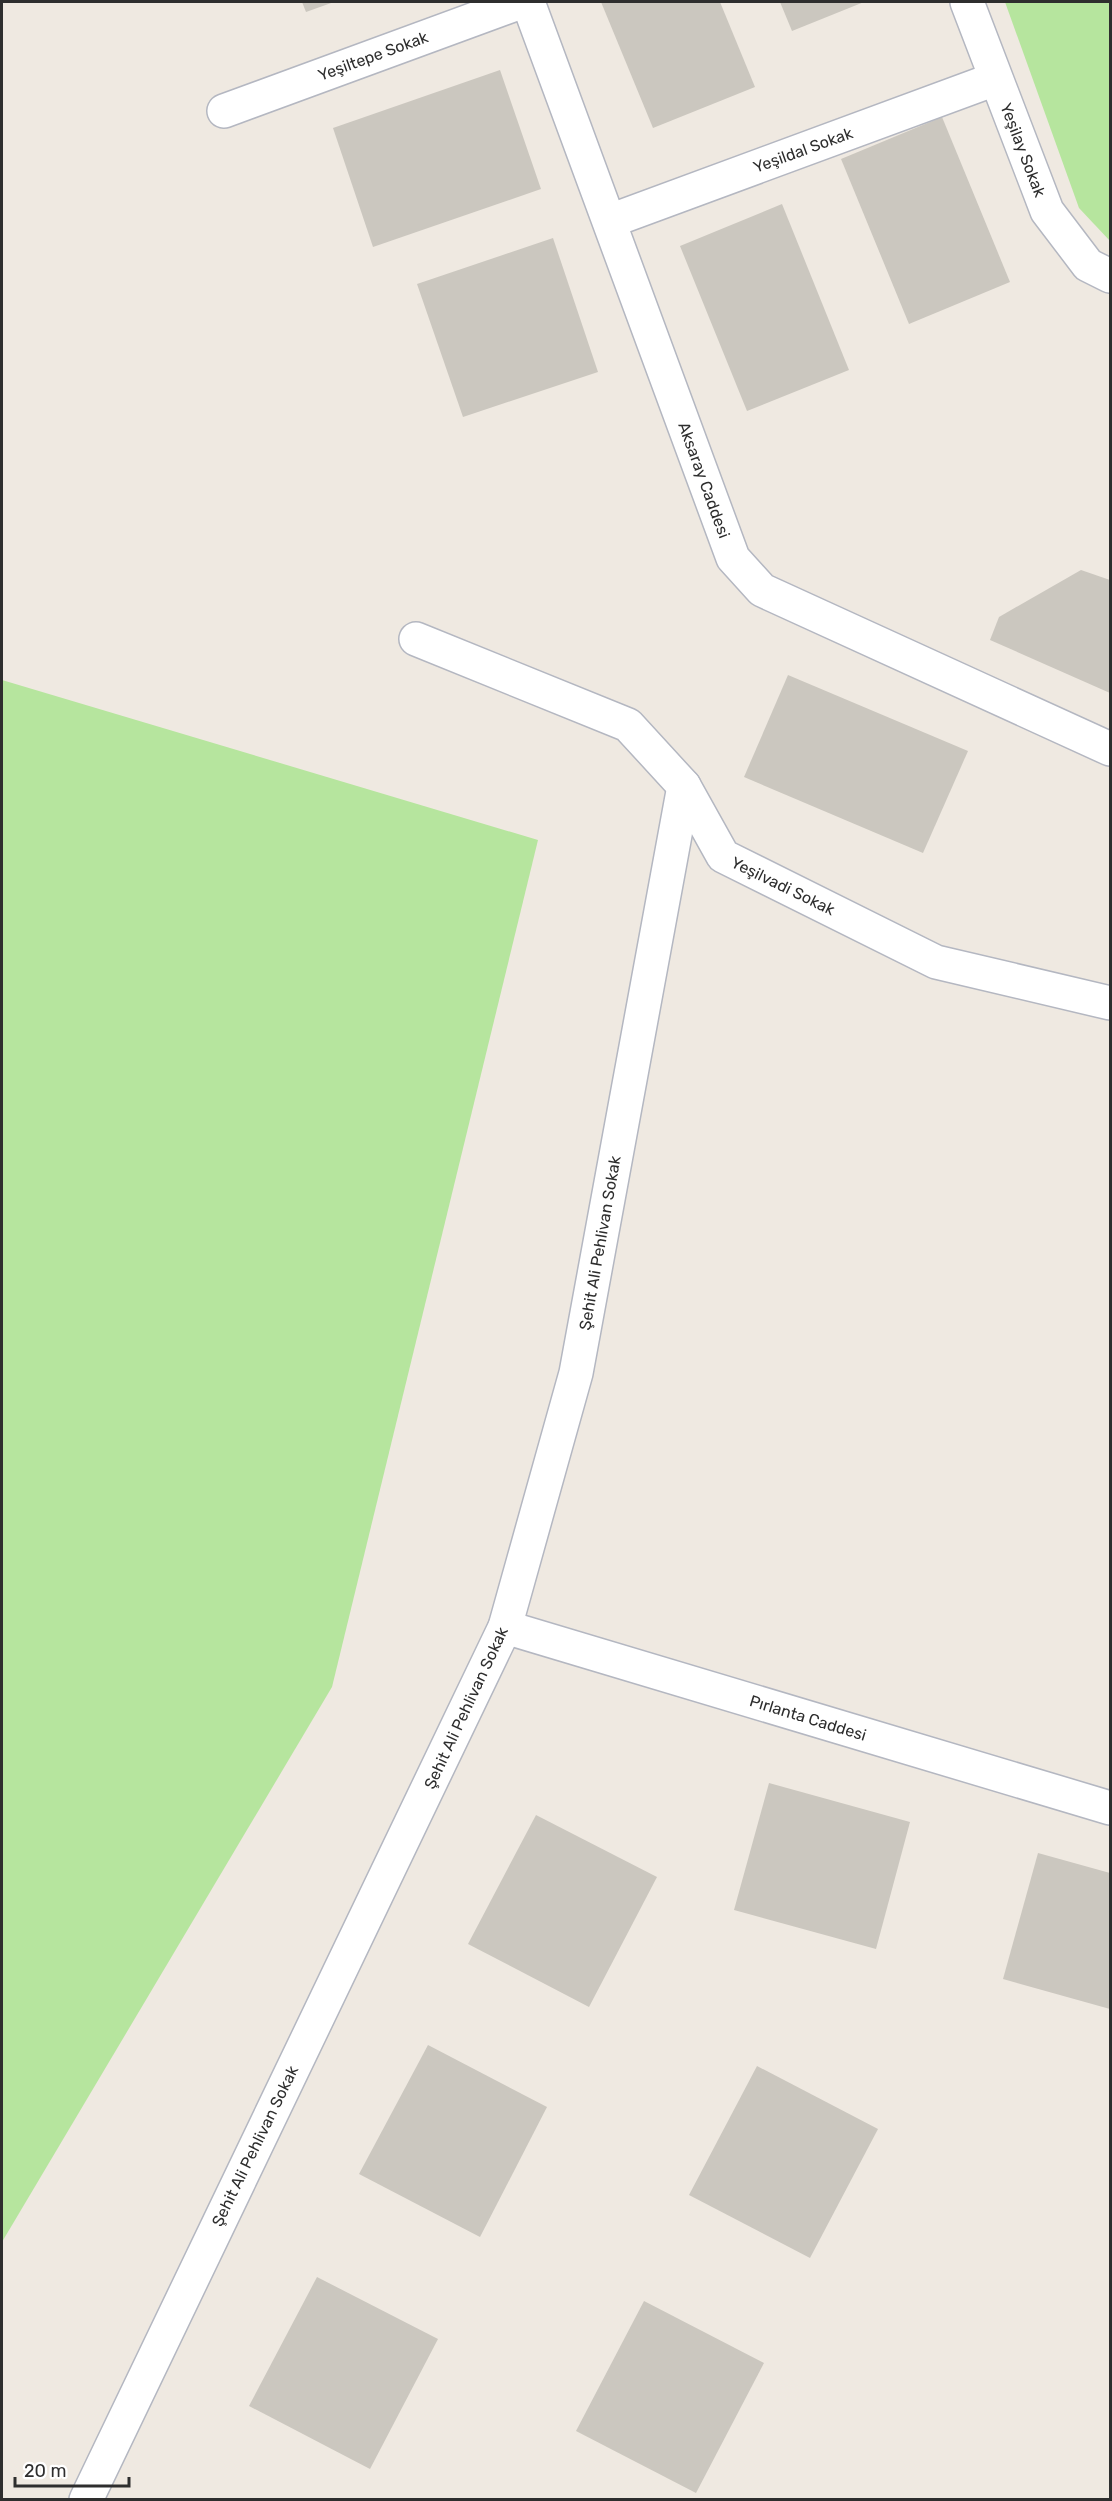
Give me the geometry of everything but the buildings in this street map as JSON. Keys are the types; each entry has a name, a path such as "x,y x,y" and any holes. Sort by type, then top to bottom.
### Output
{"street":[{"name":"Yeşiltepe Sokak","path":"224,111 521,2"},
{"name":"Aksaray Caddesi","path":"528,2 733,558 762,590 1110,749"},
{"name":"Yeşilay Sokak","path":"967,2 1047,211 1088,265 1110,276"},
{"name":"Yeşildal Sokak","path":"610,221 996,79"},
{"name":"Yeşilvadi Sokak","path":"416,639 628,725 684,786 723,856 936,962 1110,1003"},
{"name":"Şehit Ali Pehlivan Sokak","path":"86,2499 505,1627 576,1373 684,786"},
{"name":"Pırlanta Caddesi","path":"505,1627 1110,1808"}],"green space":[{"path":"1005,2 1110,2 1110,241 1079,208"},
{"path":"2,680 538,840 332,1687 2,2242"}]}
